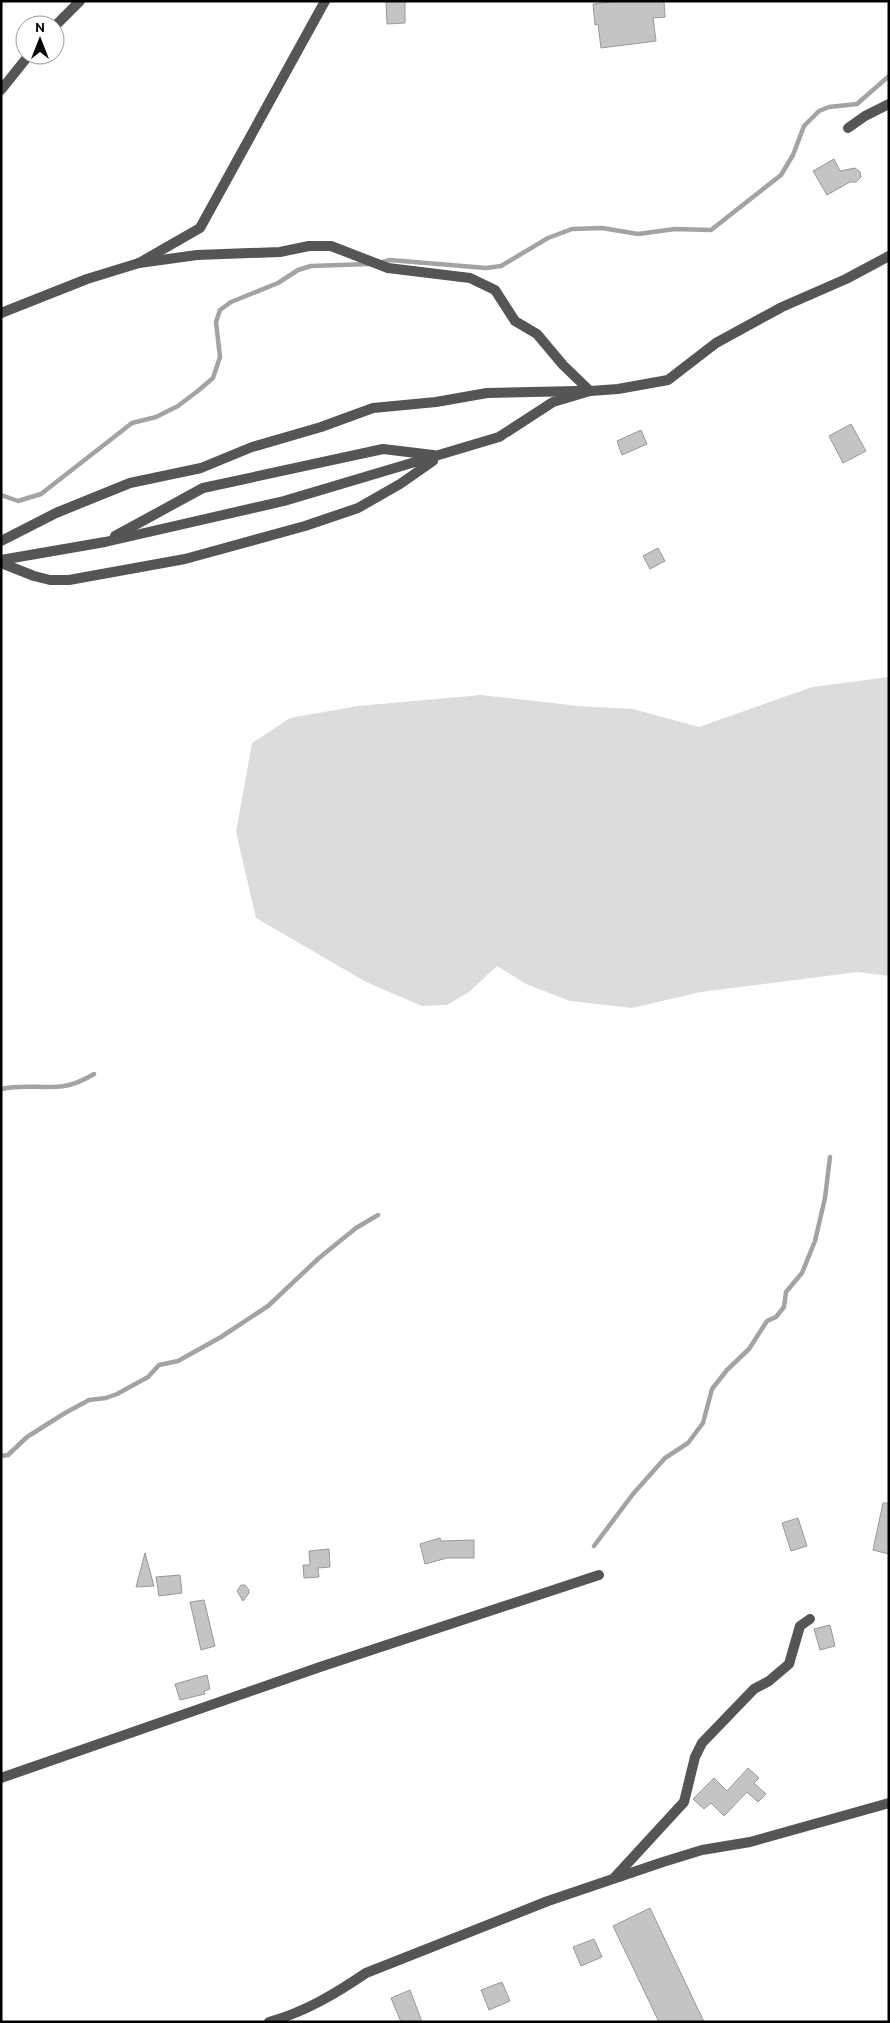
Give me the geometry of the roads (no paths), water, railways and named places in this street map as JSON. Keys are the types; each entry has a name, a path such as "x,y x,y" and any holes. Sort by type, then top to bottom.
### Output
{"street":[{"path":"65,16 80,1"},
{"path":"139,264 200,228 325,1"},
{"path":"1,90 21,65"},
{"path":"848,128 865,116 889,104"},
{"path":"1,313 86,279 139,264 197,255 280,252 309,246 331,246 388,268 470,278 495,290 515,321 537,334 563,365 590,391"},
{"path":"1,541 56,514 130,483 201,468 252,447 320,428 373,408 436,402 487,393 618,389 668,380 724,339 782,307 846,279 889,256"},
{"path":"1,561 105,542 284,501 440,456 499,436 553,402 590,391"},
{"path":"105,542 203,488 383,449 440,456"},
{"path":"1,561 50,580 69,580 184,559 305,526 358,508 400,484 440,456"},
{"path":"1,1778 311,1670 599,1575"},
{"path":"615,1878 684,1802 695,1758 702,1743 754,1688 769,1681 789,1664 800,1626 810,1619"},
{"path":"269,2022 302,2011 340,1991 366,1973 548,1901 702,1850 750,1842 889,1803"}],"waterway":[{"path":"379,263 390,260 486,268 501,266 548,238 572,229 602,228 638,234 675,229 711,230 781,175 793,155 804,126 819,111 829,107 857,104 889,76"},
{"path":"1,495 18,501 41,494 132,423 156,417 178,406 199,390 213,378 220,357 216,322 220,310 231,302 278,283 298,270 311,266 369,264"},
{"path":"1,1089 14,1087 58,1087 81,1081 94,1074"},
{"path":"594,1546 633,1494 665,1458 688,1443 703,1423 712,1389 727,1370 749,1349 767,1321 776,1317 784,1307 786,1292 802,1273 815,1241 825,1198 830,1157"},
{"path":"1,1456 8,1455 27,1437 89,1400 106,1398 117,1394 148,1377 159,1365 178,1361 221,1337 268,1306 319,1258 356,1228 378,1215"}]}
